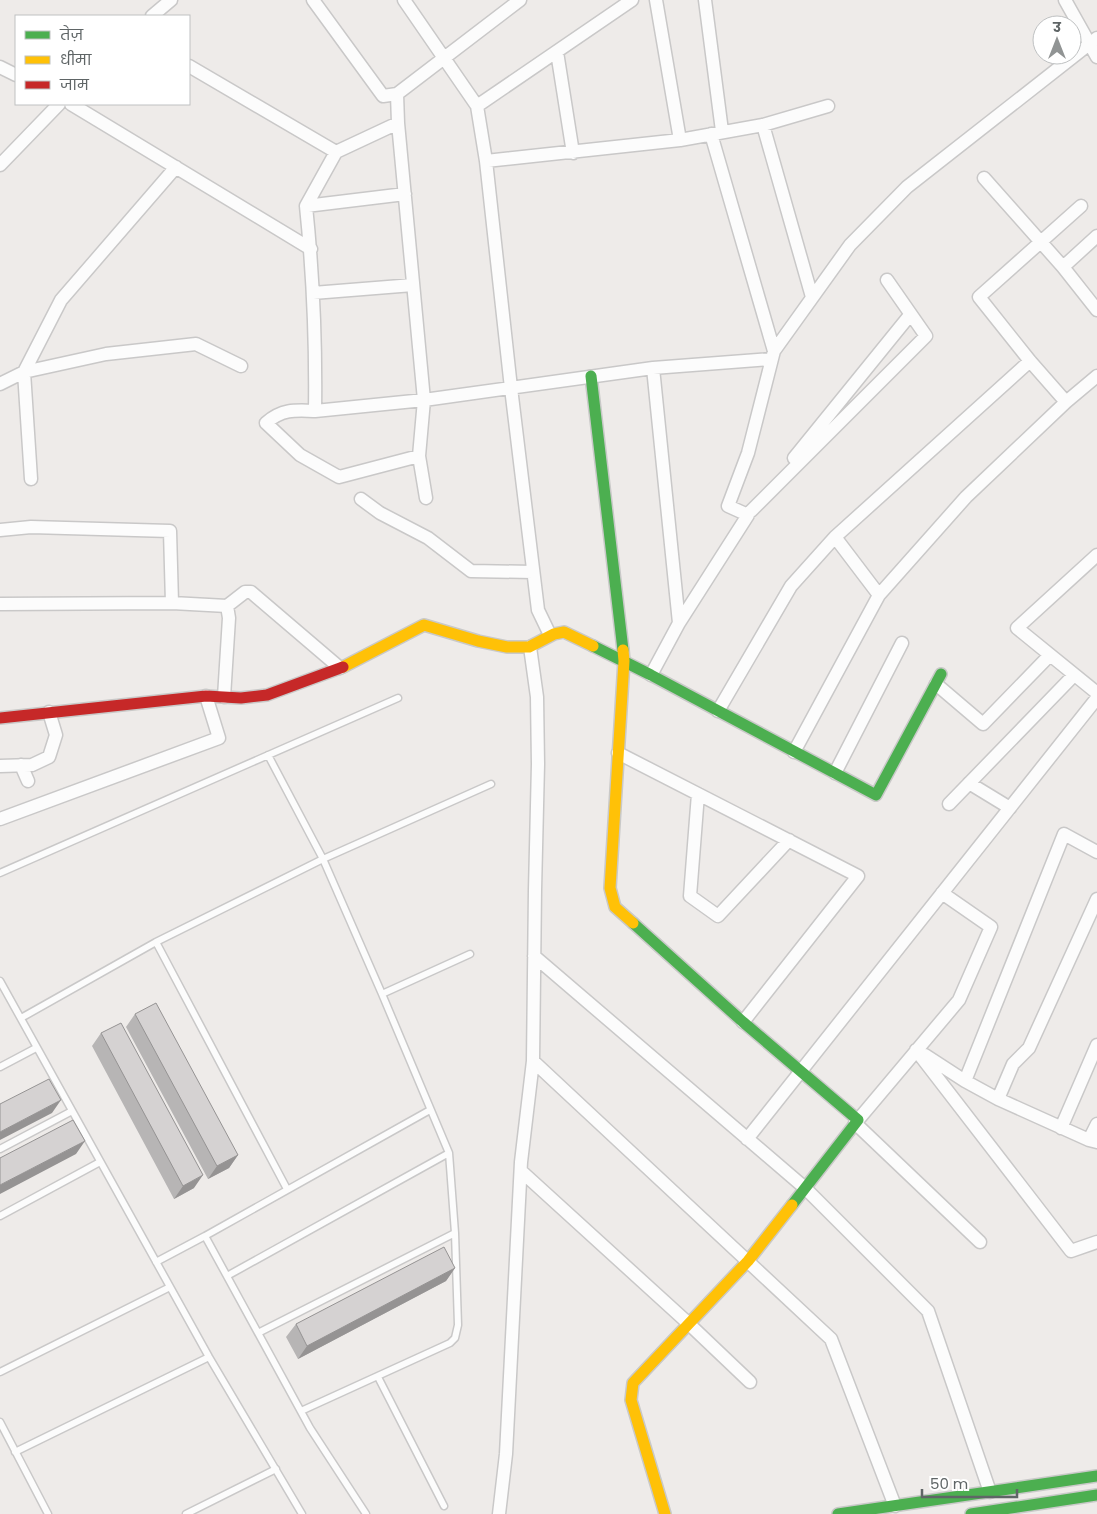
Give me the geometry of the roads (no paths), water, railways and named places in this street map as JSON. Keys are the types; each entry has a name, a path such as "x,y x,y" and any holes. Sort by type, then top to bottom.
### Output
{"main road":[{"path":"591,376 624,661 610,888 615,907 743,1022 801,1070 856,1122 748,1261 632,1383 631,1400 665,1514"},
{"path":"0,718 206,696 241,698 267,695 340,668 424,625 505,646 530,647 556,632 564,632 651,675 876,795 938,679"},
{"path":"838,1514 1097,1476"},
{"path":"970,1514 1097,1494"}],"street":[{"path":"153,15 172,0"},
{"path":"313,0 383,96 397,94 516,1"},
{"path":"404,0 477,106 486,161 538,610 550,635"},
{"path":"477,106 632,0"},
{"path":"656,0 680,140"},
{"path":"705,0 716,133 772,355"},
{"path":"1065,0 1093,42 1097,57"},
{"path":"750,513 728,506 748,454 772,355 812,297 850,245 907,187 1093,42"},
{"path":"557,52 573,153"},
{"path":"0,67 15,74"},
{"path":"190,67 336,152"},
{"path":"397,94 398,123 424,400 419,456 426,498"},
{"path":"0,165 58,105"},
{"path":"73,105 310,249"},
{"path":"486,161 680,140 763,125 828,106"},
{"path":"315,411 316,345 306,206 336,152 398,123"},
{"path":"763,125 812,297"},
{"path":"31,479 24,372 61,300 176,167"},
{"path":"984,178 1041,242 1097,310"},
{"path":"306,206 405,194"},
{"path":"1066,402 1030,361 979,297 1081,206"},
{"path":"1062,267 1097,236"},
{"path":"750,513 926,336 887,280"},
{"path":"313,293 413,285"},
{"path":"651,675 679,623 750,513 910,315"},
{"path":"0,384 24,372 106,354 196,344 241,366"},
{"path":"419,456 339,477 300,455 266,423 275,414 294,410 315,411 424,400 591,376 772,355"},
{"path":"718,711 790,586 835,537 1030,361"},
{"path":"653,368 679,623"},
{"path":"794,752 879,595 966,497 1066,402 1097,376"},
{"path":"361,499 380,514 428,538 471,571 533,572"},
{"path":"0,530 31,527 170,532 172,603"},
{"path":"835,537 879,595"},
{"path":"1097,555 1017,628 1097,693"},
{"path":"0,604 172,603 227,606 244,592 251,592 340,668"},
{"path":"224,697 229,618 227,606"},
{"path":"835,773 902,643"},
{"path":"499,1514 506,1454 521,1171 533,1061 538,764 537,697 530,647"},
{"path":"938,679 983,724 1050,656"},
{"path":"949,804 1074,675"},
{"path":"0,819 219,738 206,696"},
{"path":"747,1139 1097,698"},
{"path":"0,766 32,765 49,757 56,735 50,712"},
{"path":"618,753 858,876 743,1022"},
{"path":"21,765 28,781"},
{"path":"969,783 1010,808"},
{"path":"698,794 690,896 718,916 789,840"},
{"path":"965,1081 1064,834 1097,852"},
{"path":"942,893 992,927 959,1000 856,1122 980,1242"},
{"path":"998,1099 1013,1064 1029,1048 1097,900"},
{"path":"534,956 805,1188 928,1311 990,1492"},
{"path":"1061,1128 1097,1045"},
{"path":"916,1050 998,1099 1093,1141 1097,1124"},
{"path":"916,1050 1071,1251 1097,1242"},
{"path":"533,1061 831,1339 895,1506"},
{"path":"521,1171 750,1382"}],"lane":[{"path":"0,873 398,698"},
{"path":"268,755 323,859 449,1153 455,1233 458,1325 455,1338 450,1343 301,1411"},
{"path":"21,1018 156,942 323,859 491,784"},
{"path":"156,942 287,1189"},
{"path":"382,994 470,954"},
{"path":"0,981 209,1357 302,1514"},
{"path":"0,1067 36,1048"},
{"path":"156,1262 430,1110"},
{"path":"0,1148 72,1111"},
{"path":"227,1276 449,1153"},
{"path":"0,1216 100,1162"},
{"path":"258,1333 455,1233"},
{"path":"205,1236 310,1428 366,1514"},
{"path":"0,1372 170,1287"},
{"path":"16,1452 209,1357"},
{"path":"378,1377 444,1506"},
{"path":"0,1422 48,1514"},
{"path":"186,1514 276,1469"}]}
